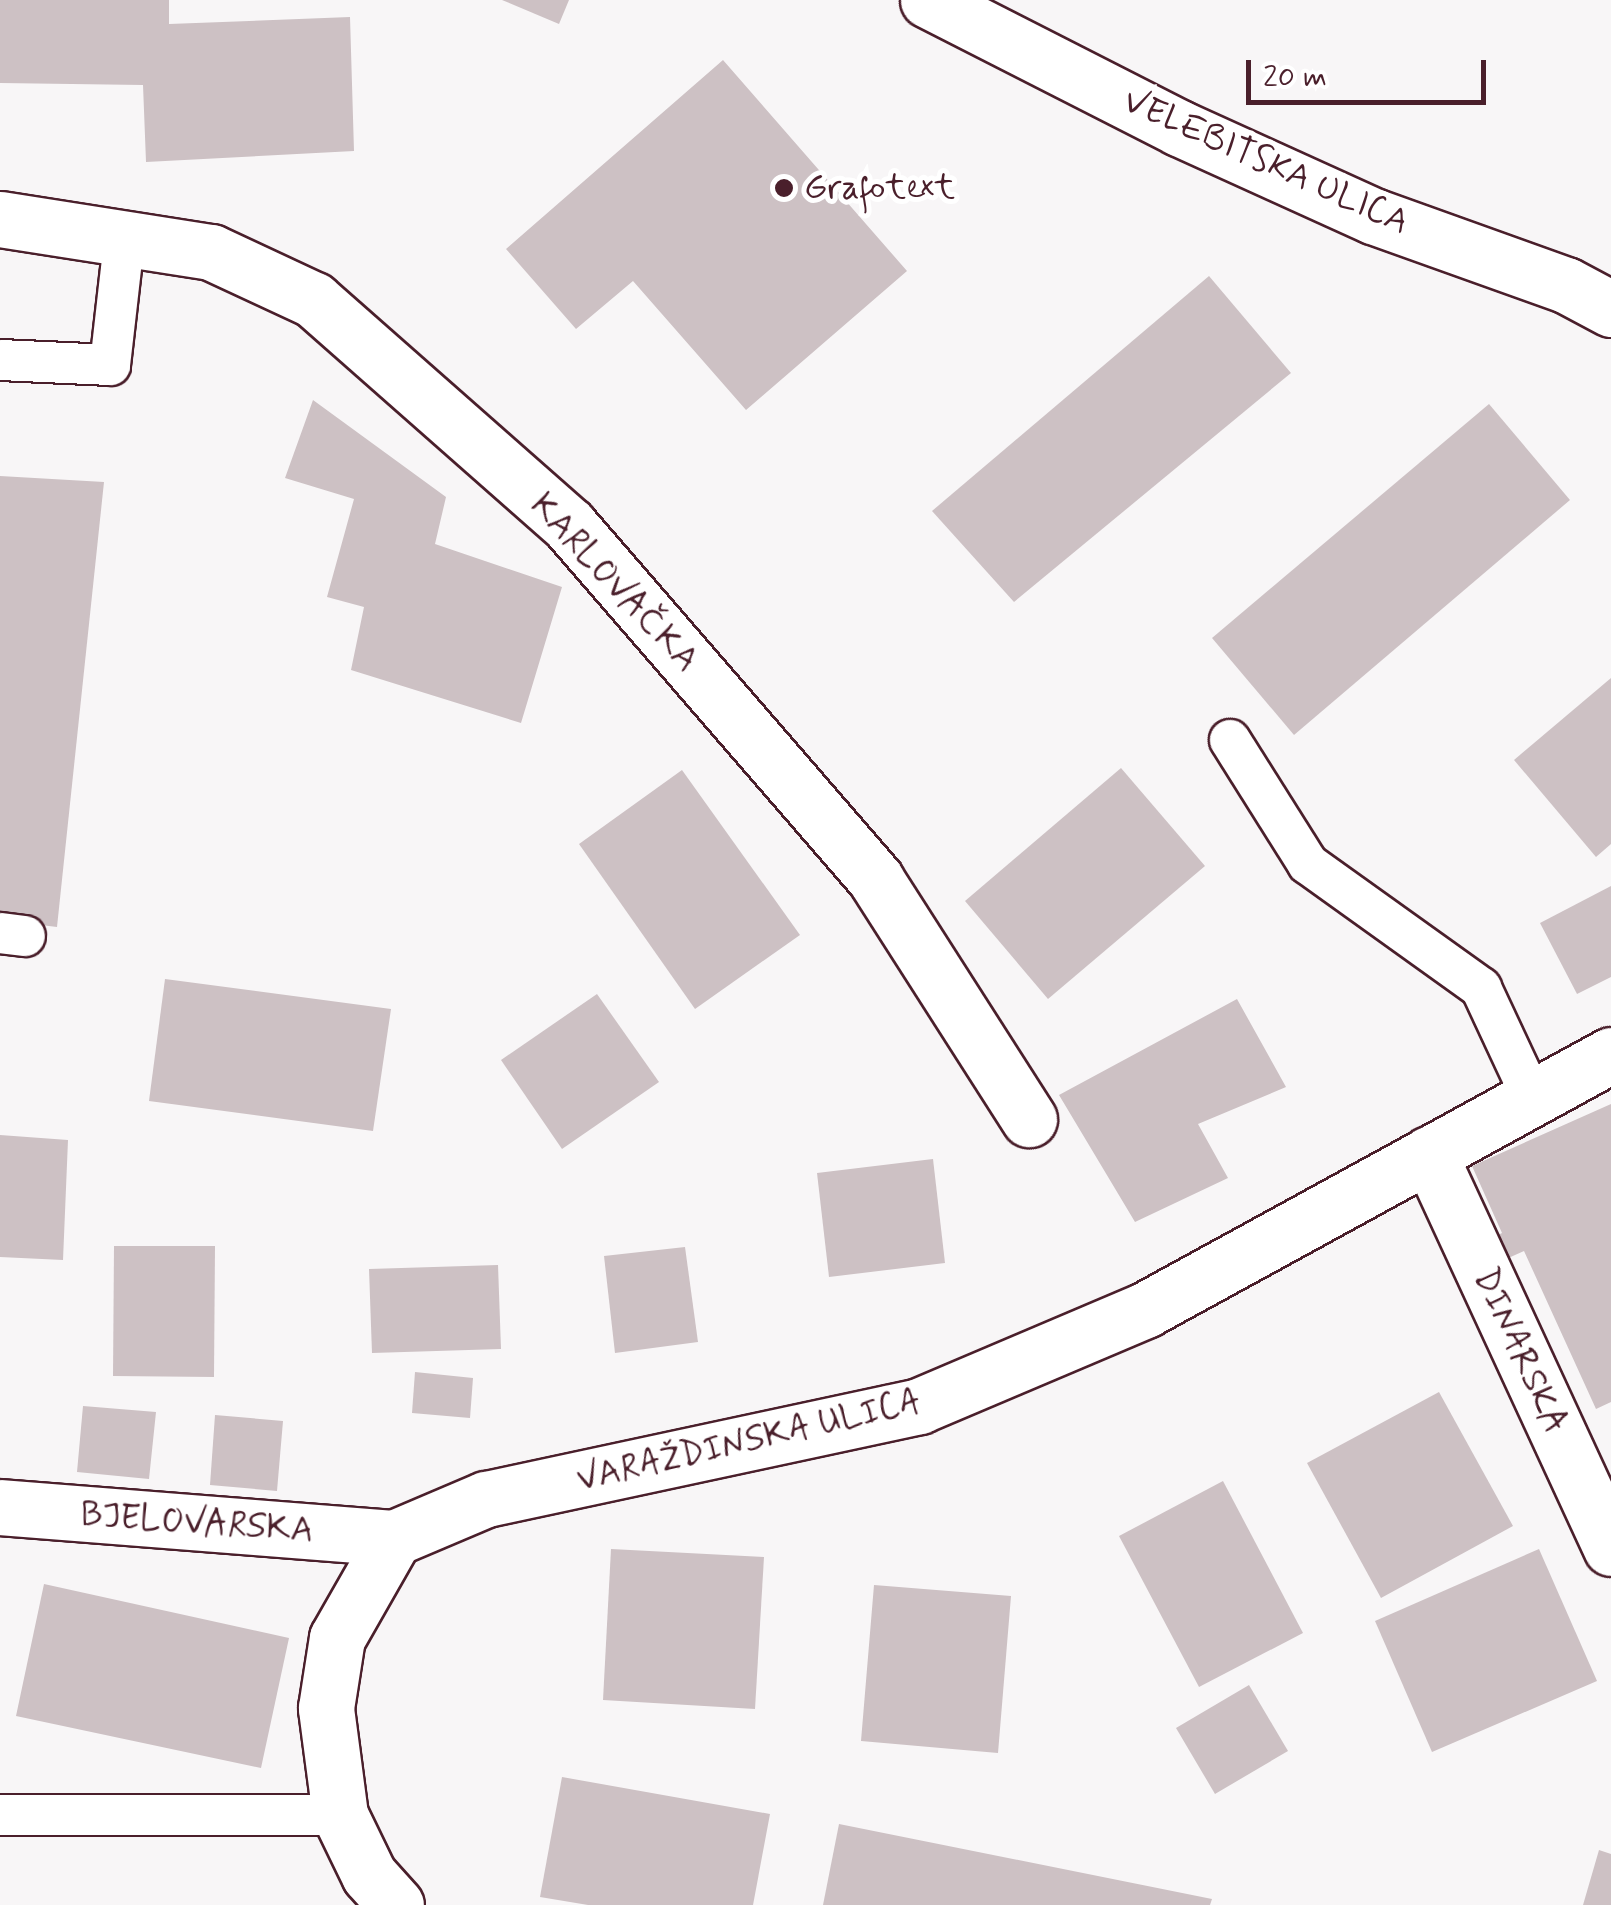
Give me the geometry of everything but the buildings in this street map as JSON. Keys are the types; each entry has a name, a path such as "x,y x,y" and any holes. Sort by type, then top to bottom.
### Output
{"street":[{"name":"VELEBITSKA ULICA","path":"928,0 1179,128 1373,216 1566,285 1611,309"},
{"name":"KARLOVAČKA","path":"0,219 125,234 211,252 314,300 569,526 876,880 1030,1119"},
{"name":"VARAŽDINSKA ULICA","path":"394,1538 486,1499 920,1406 1145,1310 1531,1096 1611,1056"},
{"name":"DINARSKA","path":"1429,1154 1611,1548"},
{"name":"BJELOVARSKA","path":"0,1508 394,1538"},
{"path":"394,1538 337,1638 326,1708 340,1815 370,1875 396,1905"}],"lane":[{"path":"0,360 110,365 125,234"},
{"path":"1230,740 1308,864 1481,988 1531,1096"},
{"path":"0,1814 340,1815"}],"place":[{"name":"Grafotext","path":"784,188"}]}
